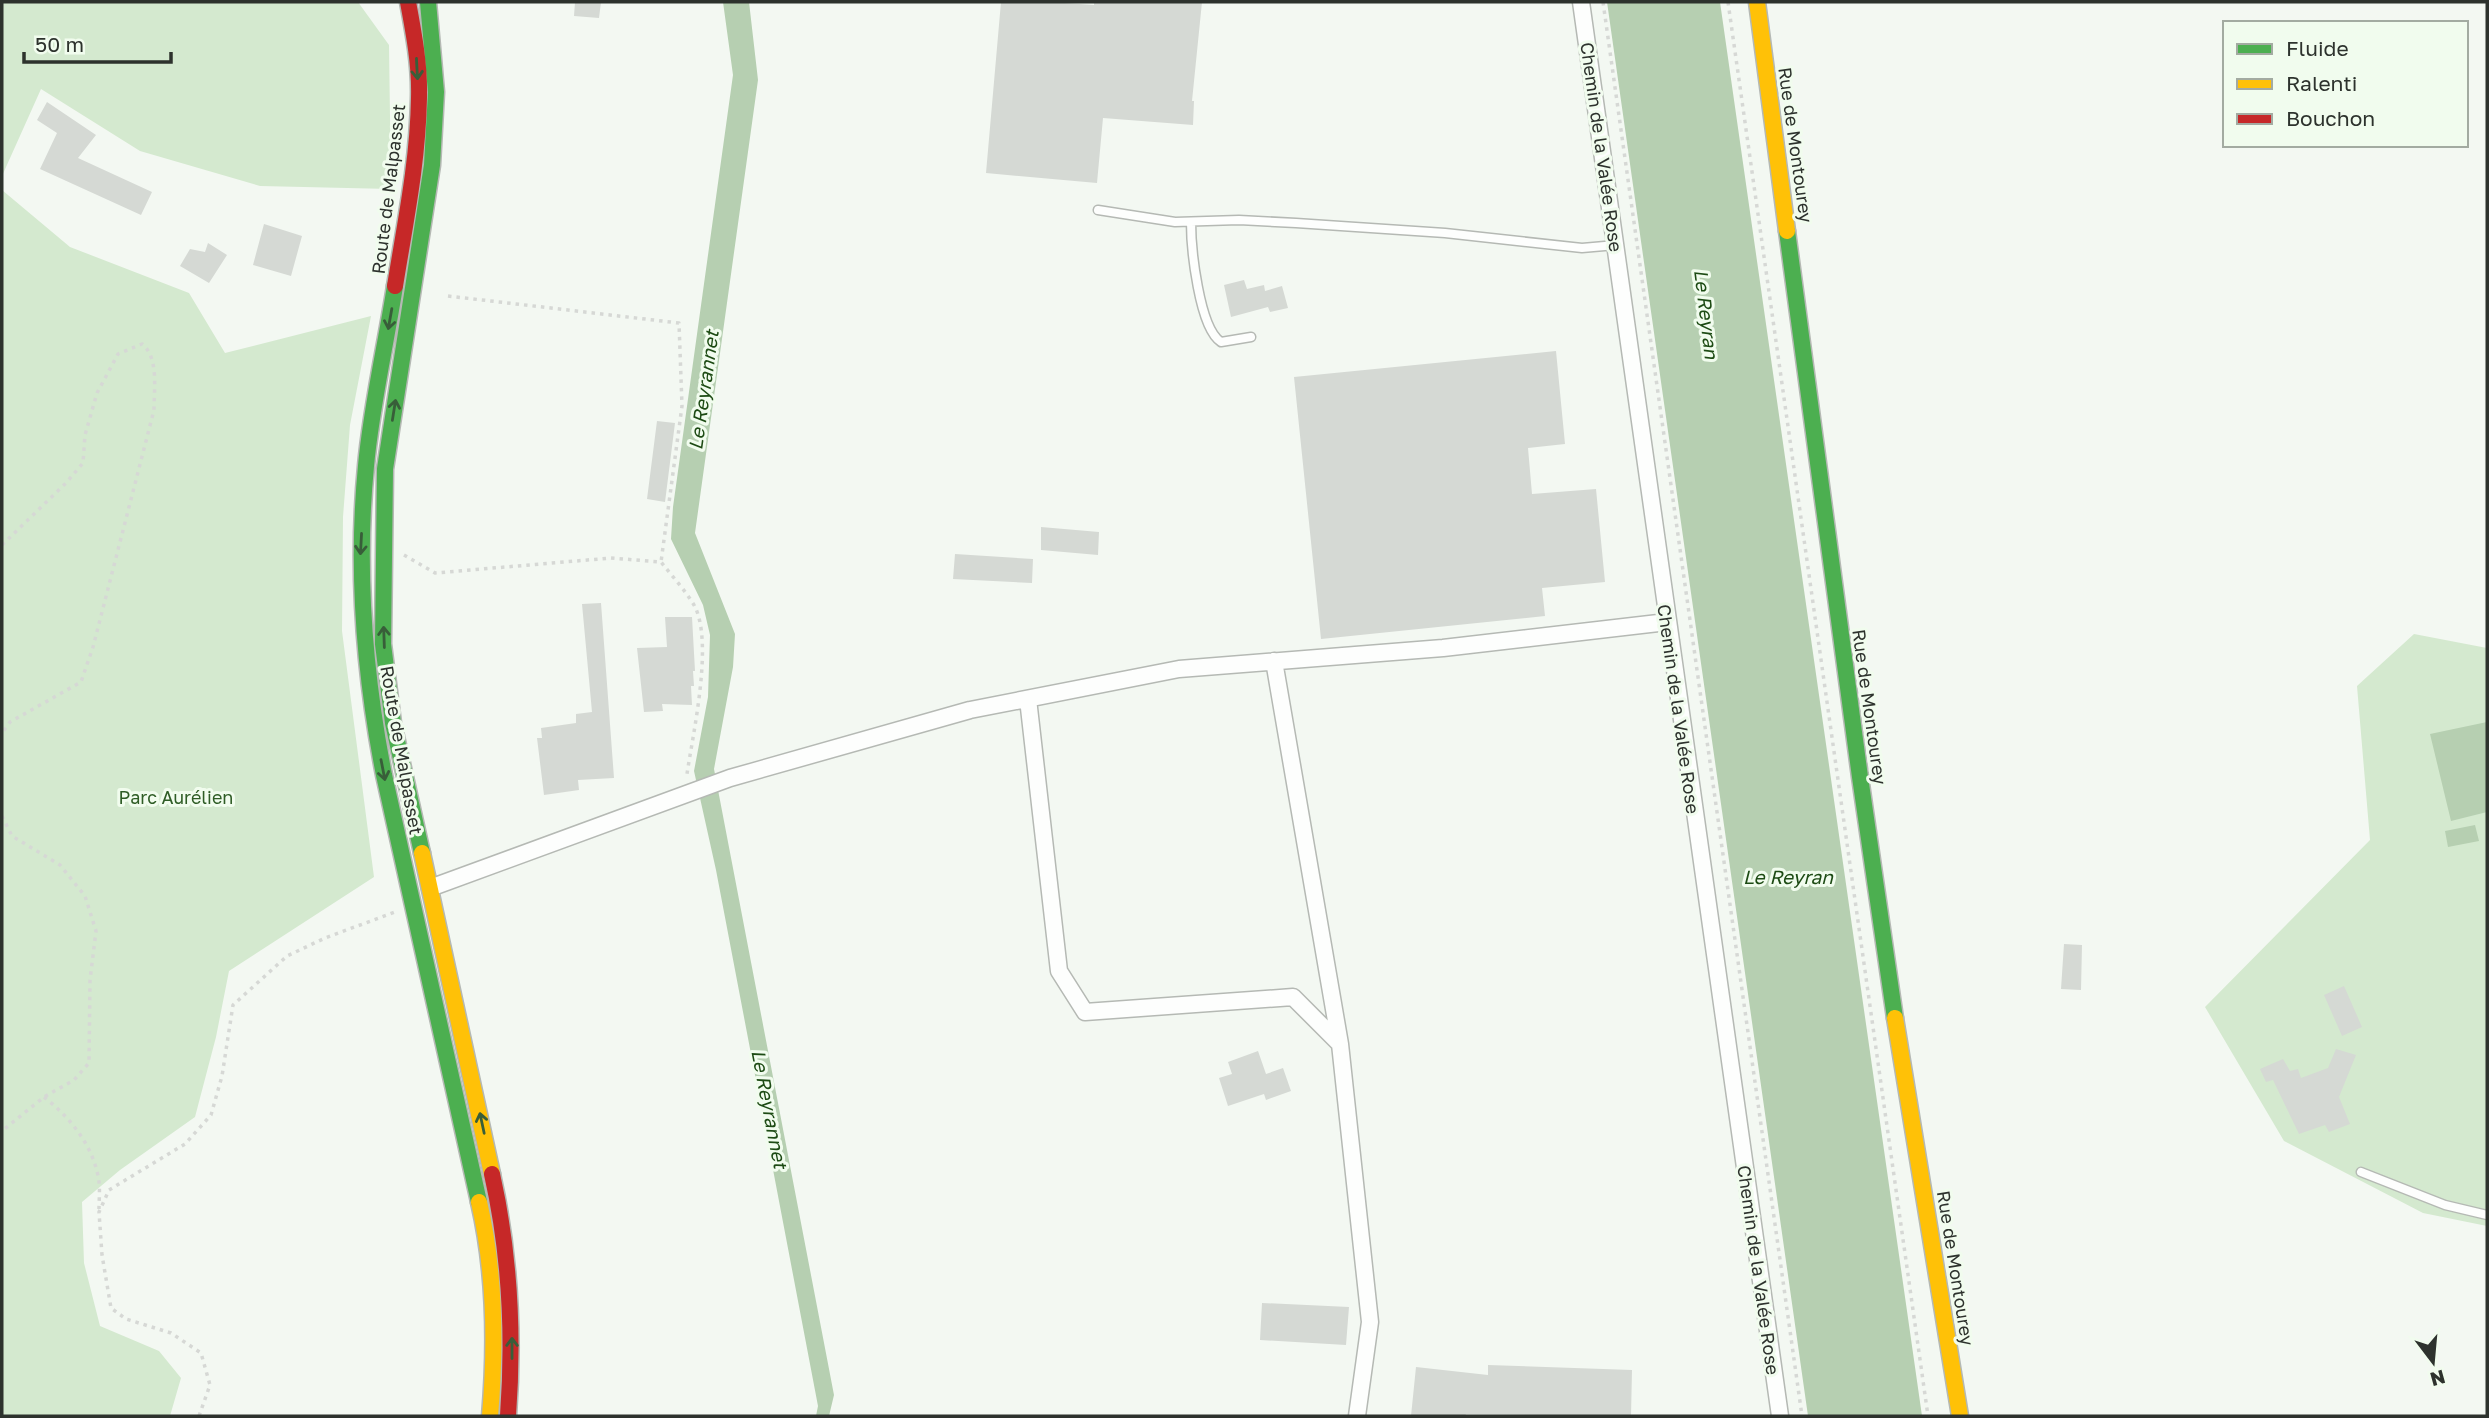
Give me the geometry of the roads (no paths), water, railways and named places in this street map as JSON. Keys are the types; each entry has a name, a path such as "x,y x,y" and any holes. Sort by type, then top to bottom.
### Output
{"main road":[{"name":"Route de Malpasset","path":"408,2 416,45 419,97 414,172 366,464 361,554 362,618 371,707 482,1214 491,1282 494,1351 490,1416"},
{"name":"Route de Malpasset","path":"428,2 436,92 432,165 385,469 383,644 392,710 422,855 503,1223 511,1277 513,1350 508,1416"},
{"name":"Rue de Montourey","path":"1757,2 1864,804 1901,1060 1960,1416"},
{"path":"396,286 414,289"}],"street":[{"name":"Chemin de la Valée Rose","path":"1581,2 1780,1416"},
{"path":"430,888 730,778 970,710 1179,669 1443,648 1667,622"},
{"path":"1274,661 1340,1044 1370,1322 1357,1416"},
{"path":"1028,699 1059,971 1085,1012 1293,997 1340,1044"}],"lane":[{"path":"1098,210 1153,220 1296,223 1446,233 1582,248 1616,245"},
{"path":"1191,222 1198,279 1211,332 1221,341 1251,337"},
{"path":"403,861 422,855"},
{"path":"412,900 430,888"},
{"path":"2361,1172 2445,1205 2487,1215"}],"water":[{"name":"Le Reyrannet","path":"723,2 749,2 758,80 695,533 735,634 733,667 714,769 834,1395 829,1416 816,1416 818,1406 716,870 694,771 708,697 710,635 703,605 671,539 673,507 733,75"},
{"name":"Le Reyran","path":"1607,2 1720,2 1922,1416 1808,1416"},
{"path":"2487,722 2487,812 2451,821 2430,734"},
{"path":"2475,825 2479,841 2448,847 2445,831"}],"park label":[{"name":"Parc Aurélien","path":"176,797"}]}
